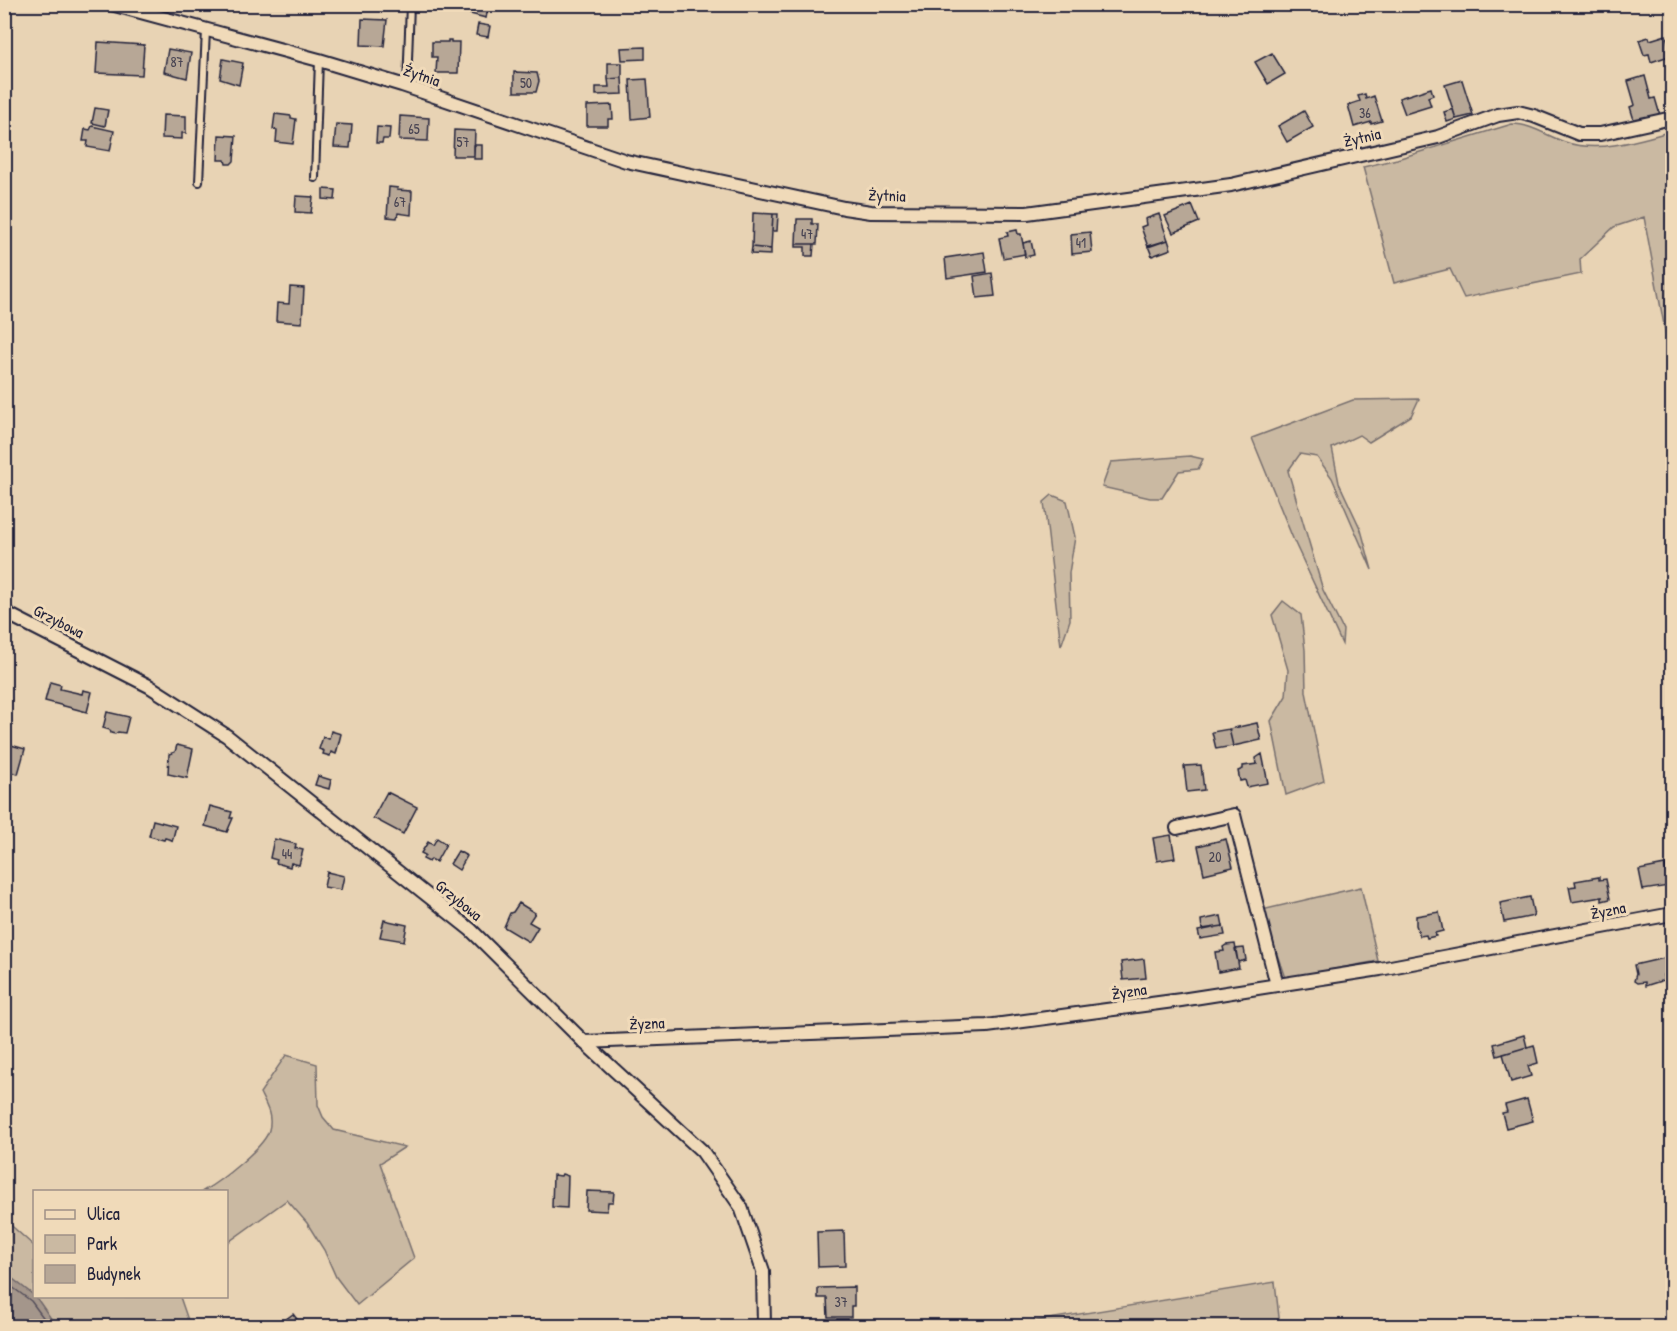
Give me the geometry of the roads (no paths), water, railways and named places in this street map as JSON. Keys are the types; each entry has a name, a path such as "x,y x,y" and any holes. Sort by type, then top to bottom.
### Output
{"street":[{"name":"Żytnia","path":"111,4 319,60 407,87 626,161 871,212 1027,213 1231,185 1438,137 1498,115 1518,112 1579,134 1599,134 1672,118"},
{"name":"Grzybowa","path":"4,612 149,686 227,736 471,930 584,1042 702,1151 741,1207 763,1271 764,1326"},
{"path":"1177,828 1234,815 1277,985"},
{"name":"Żyzna","path":"584,1042 987,1026 1181,1000 1380,969 1672,914"}],"lane":[{"path":"407,87 410,4"},
{"path":"199,182 206,30"},
{"path":"315,178 319,60"}],"water":[{"path":"5,1275 33,1295 33,1298 37,1298 52,1320 91,1326 9,1326 5,1320"}]}
